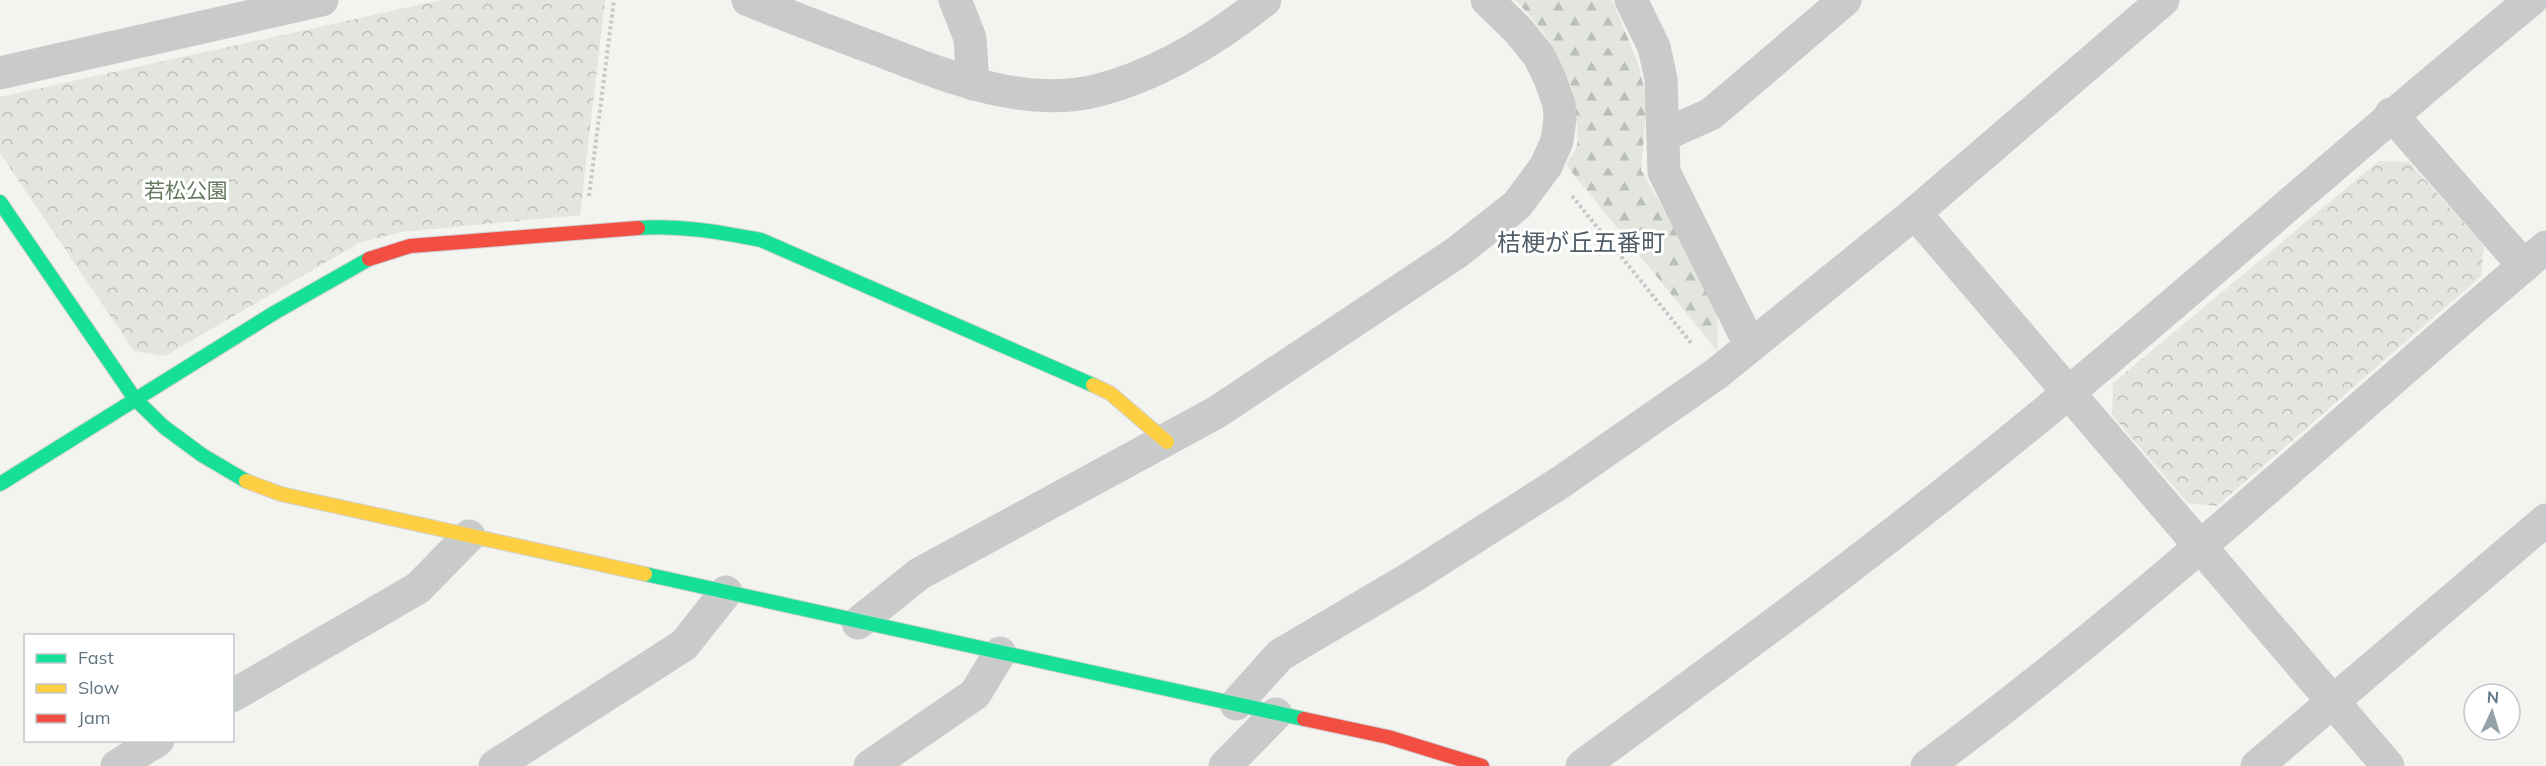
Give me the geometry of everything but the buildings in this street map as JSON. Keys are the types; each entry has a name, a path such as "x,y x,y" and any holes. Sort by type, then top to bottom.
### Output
{"street":[{"path":"0,73 322,0"},
{"path":"748,0 973,84 1018,93 1097,91 1131,80 1202,45 1266,0"},
{"path":"955,0 970,38 973,84"},
{"path":"858,622 919,574 1167,442 1217,412 1456,253 1517,206 1546,166 1557,141 1560,118 1549,76 1539,56 1520,31 1487,0"},
{"path":"1631,0 1654,47 1661,79 1664,172 1749,345"},
{"path":"1664,135 1711,114 1845,0"},
{"path":"1236,704 1280,655 1412,577 1551,489 1716,374 1915,213 2163,0"},
{"path":"1582,766 1929,505 2069,393 2391,114 2530,0"},
{"path":"1927,766 2018,699 2200,548 2535,256 2391,114"},
{"path":"0,202 135,399 164,427 202,455 245,481 281,494 1388,737 1482,766"},
{"path":"1915,213 2388,766"},
{"path":"0,484 135,399 365,260 410,246 665,226 707,229 761,240 1110,393 1167,442"},
{"path":"2257,766 2334,703 2546,520"},
{"path":"234,695 418,588 469,536"},
{"path":"495,766 684,645 726,592"},
{"path":"870,766 975,694 1000,653"},
{"path":"1224,766 1276,714"},
{"path":"117,766 156,742"}],"path":[{"path":"584,234 614,0"},
{"path":"1546,166 1716,374"}],"green space":[{"name":"若松公園","path":"441,0 605,0 580,215 401,232 359,243 165,356 134,351 0,153 0,97"},
{"path":"1515,0 1610,0 1614,4 1638,63 1647,100 1641,170 1683,243 1717,313 1718,352 1566,165 1578,140 1572,90 1559,57 1550,42"},
{"path":"2379,161 2409,162 2484,246 2481,276 2217,506 2188,503 2112,415 2113,383"}],"traffic: fast":[{"path":"0,202 135,399 164,427 202,455 246,481"},
{"path":"638,228 685,228 761,240 1093,385"},
{"path":"0,484 274,313 369,259"},
{"path":"645,574 1304,719"}],"traffic: slow":[{"path":"1093,385 1110,393 1167,442"},
{"path":"246,481 281,494 645,574"}],"traffic: jam":[{"path":"369,259 410,246 638,228"},
{"path":"1304,719 1388,737 1482,766"}],"district":[{"name":"桔梗が丘五番町","path":"1581,242"}]}
